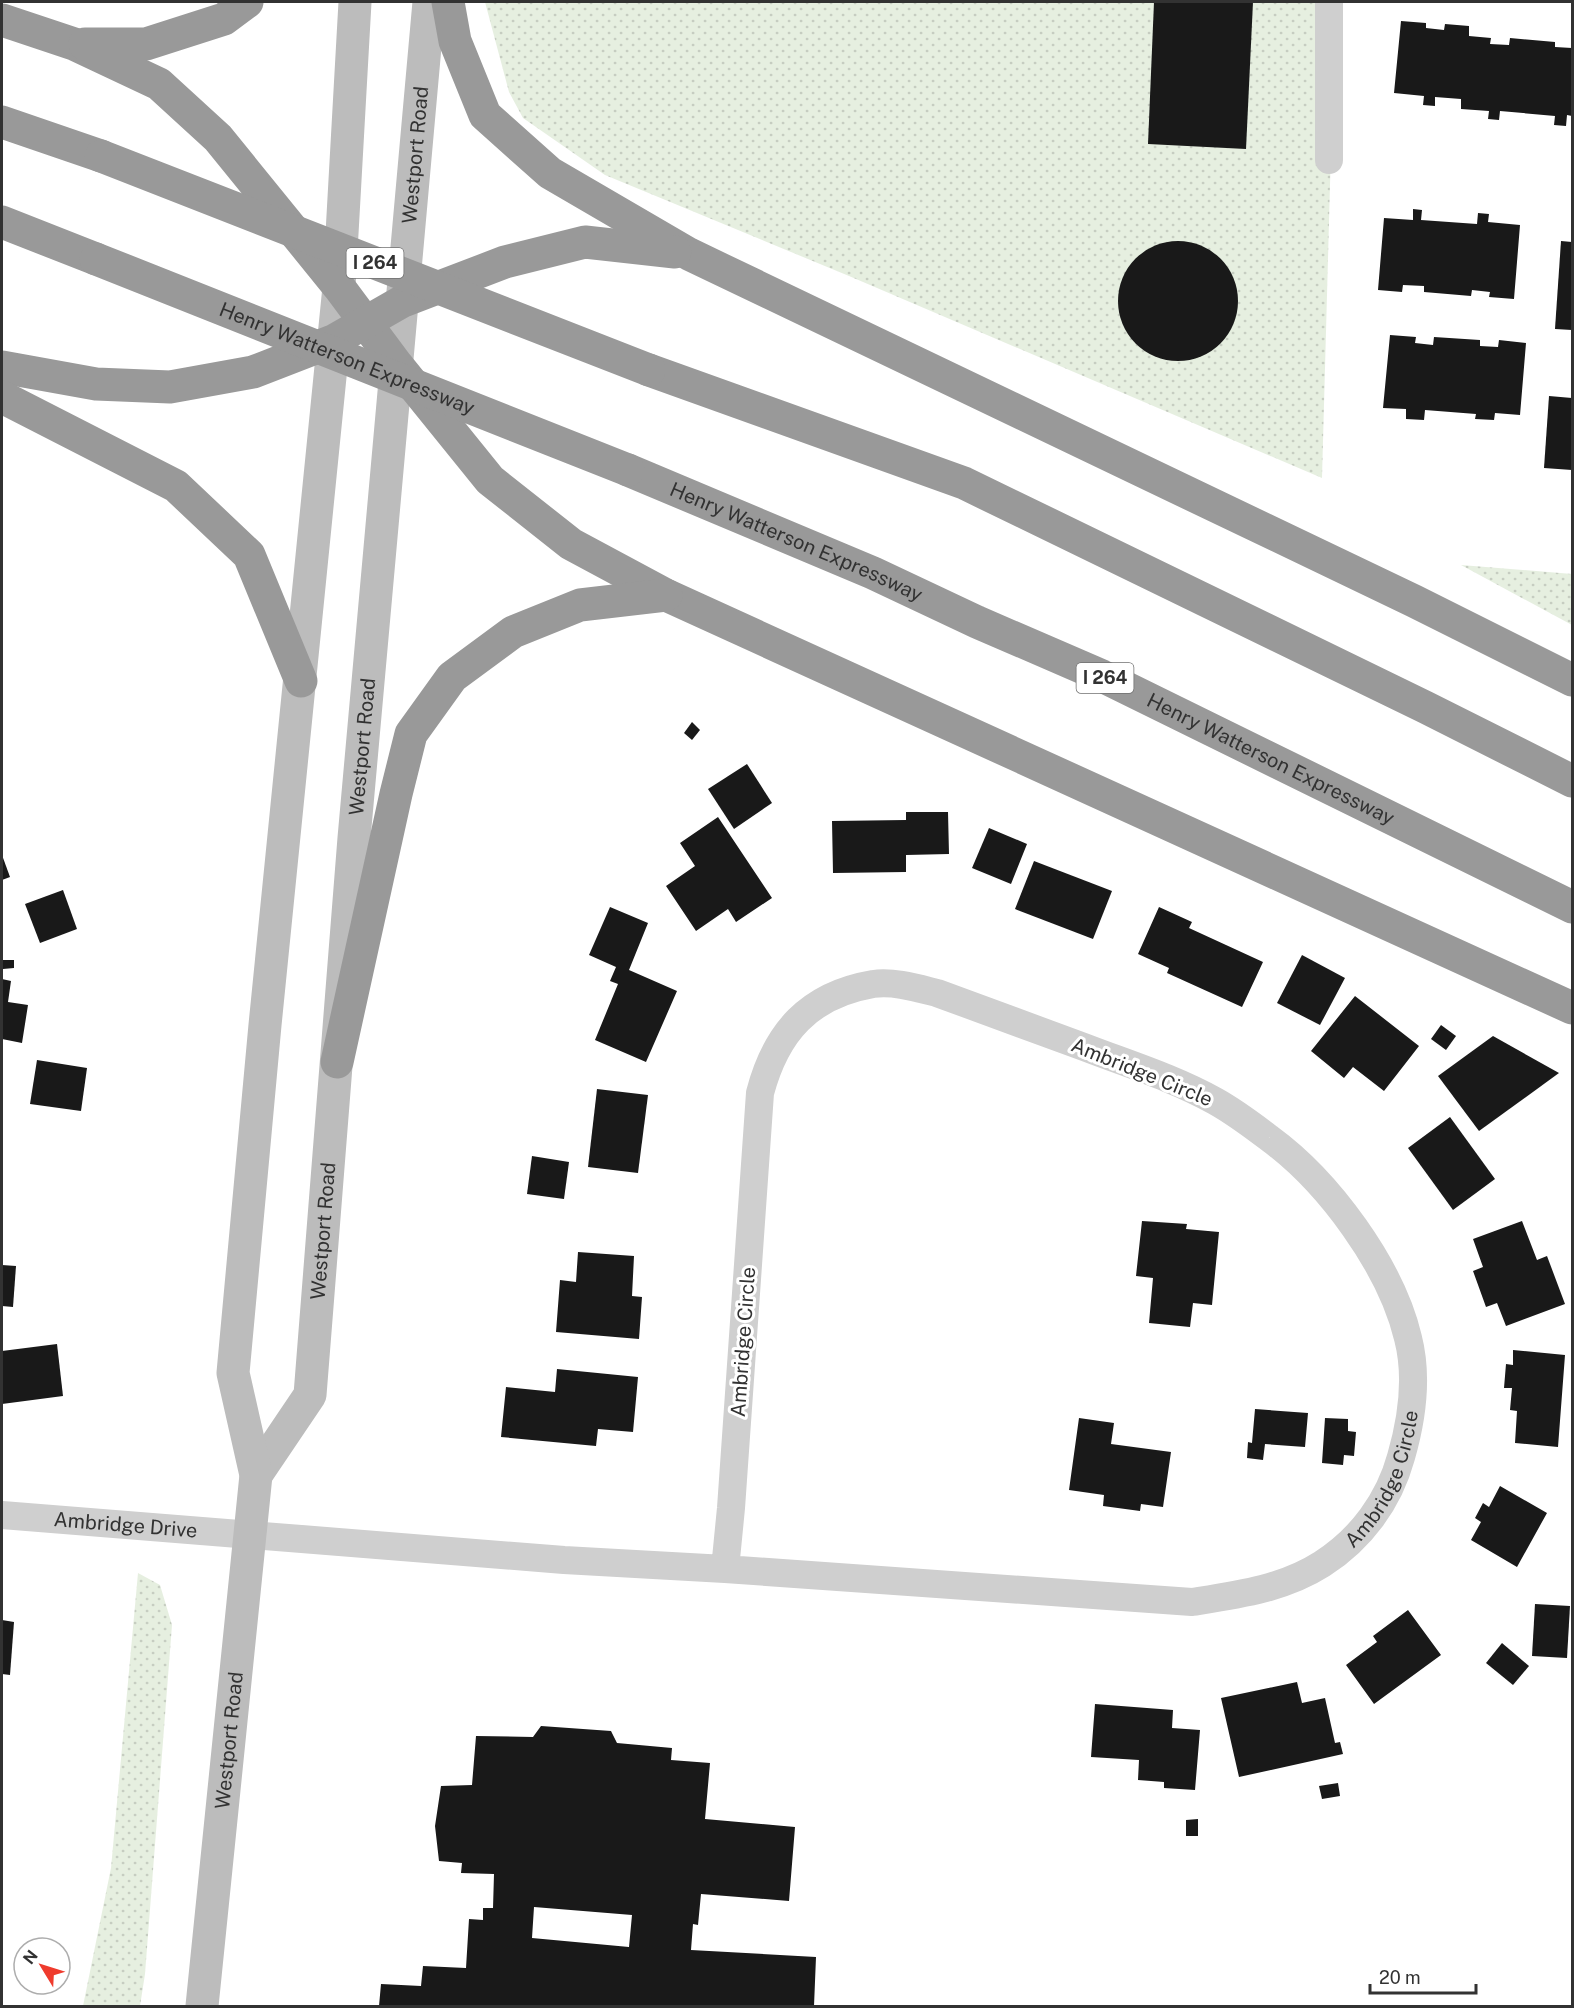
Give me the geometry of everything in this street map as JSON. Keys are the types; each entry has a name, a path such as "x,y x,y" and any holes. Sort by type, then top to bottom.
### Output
{"highway":[{"path":"74,44 146,44 224,19 247,2"},
{"path":"448,2 455,41 485,115 550,173 689,254 1414,601 1572,680"},
{"path":"2,20 74,44 159,84 218,138 339,287 397,365 490,480 571,544 666,595 1572,1008"},
{"name":"I 264","path":"2,122 101,156 649,370 964,483 1572,781"},
{"name":"Henry Watterson Expressway","path":"2,222 628,470 873,573 977,622 1102,676 1572,907"},
{"path":"2,367 96,384 170,387 253,372 333,341 403,301 505,262 585,242 689,254"},
{"path":"2,397 176,486 249,555 300,681"},
{"path":"337,1062 411,734 452,677 513,632 580,605 666,595"}],"main road":[{"name":"Westport Road","path":"202,2007 252,1536 256,1475 233,1373 265,1025 339,287 355,2"},
{"name":"Westport Road","path":"256,1475 310,1395 354,838 429,2"}],"street":[{"path":"1329,2 1329,160"},
{"name":"Ambridge Circle","path":"252,1536 564,1560 1192,1602 1239,1595 1287,1582 1322,1564 1353,1540 1380,1508 1397,1473 1409,1431 1413,1385 1408,1338 1390,1286 1357,1231 1310,1173 1270,1139 1215,1101 1164,1077 937,993 910,986 874,984 839,994 808,1010 790,1028 776,1048 760,1093 725,1569"},
{"name":"Ambridge Drive","path":"2,1515 252,1536"}],"green space":[{"path":"485,2 1335,2 1322,478 849,276 605,175 523,118 509,92"},
{"path":"1461,565 1572,574 1572,625"},
{"path":"138,1573 160,1585 172,1625 145,1974 140,2006 83,2006 111,1868"}],"building":[{"path":"1154,2 1253,2 1246,149 1148,144"},
{"path":"1401,21 1426,23 1426,28 1444,30 1445,24 1469,26 1469,36 1491,38 1490,44 1509,45 1510,38 1555,42 1555,47 1572,48 1572,116 1567,115 1566,126 1554,125 1555,116 1500,111 1499,120 1488,119 1489,111 1461,109 1461,99 1435,97 1435,106 1423,105 1424,96 1394,93"},
{"path":"1413,209 1422,210 1421,220 1477,224 1478,213 1489,214 1488,222 1520,225 1514,299 1489,297 1490,292 1472,290 1471,296 1424,292 1424,286 1403,285 1402,292 1378,290 1384,218 1413,220"},
{"path":"1178,241 1201,246 1220,259 1233,278 1238,301 1233,324 1220,343 1201,356 1178,361 1155,356 1136,343 1123,324 1118,301 1123,278 1136,259 1155,246"},
{"path":"1561,241 1572,242 1572,330 1555,329"},
{"path":"1390,335 1416,337 1415,343 1433,345 1434,337 1480,340 1480,346 1498,347 1499,340 1526,343 1520,415 1495,413 1494,420 1475,419 1476,414 1425,410 1424,420 1406,419 1406,409 1383,408"},
{"path":"1549,396 1572,398 1572,470 1544,468"},
{"path":"692,722 700,730 692,740 684,733"},
{"path":"747,764 772,803 734,829 708,789"},
{"path":"906,812 948,812 949,854 906,855 906,872 833,873 832,821 906,820"},
{"path":"718,817 772,898 736,922 728,909 696,931 666,886 695,866 680,843"},
{"path":"989,828 1027,844 1011,884 972,868"},
{"path":"2,855 10,877 2,880"},
{"path":"1034,861 1112,891 1093,939 1015,909"},
{"path":"63,890 77,929 40,943 25,904"},
{"path":"610,907 648,923 629,970 677,991 646,1062 595,1040 618,984 610,981 616,967 589,955"},
{"path":"1159,907 1192,922 1189,928 1263,962 1242,1007 1167,973 1169,968 1138,954"},
{"path":"1302,955 1345,978 1320,1025 1277,1003"},
{"path":"3,960 14,960 14,968 3,969"},
{"path":"2,979 11,981 8,1002 28,1005 22,1043 2,1039"},
{"path":"1355,996 1419,1046 1384,1091 1353,1067 1344,1078 1311,1051"},
{"path":"1441,1025 1456,1036 1446,1050 1431,1039"},
{"path":"1493,1036 1559,1073 1479,1131 1438,1076"},
{"path":"37,1060 87,1068 81,1111 30,1104"},
{"path":"597,1089 648,1095 638,1173 588,1167"},
{"path":"1450,1117 1495,1179 1453,1210 1408,1148"},
{"path":"532,1156 569,1162 564,1199 527,1194"},
{"path":"1142,1221 1187,1224 1186,1229 1219,1232 1212,1305 1193,1303 1190,1327 1149,1323 1153,1278 1136,1276"},
{"path":"1522,1221 1537,1260 1547,1256 1565,1304 1506,1326 1497,1303 1486,1307 1473,1271 1483,1267 1473,1239"},
{"path":"578,1252 634,1256 632,1296 642,1297 639,1339 556,1332 560,1280 576,1282"},
{"path":"2,1265 16,1266 13,1307 2,1306"},
{"path":"57,1344 63,1396 2,1404 2,1351"},
{"path":"1513,1350 1565,1355 1558,1447 1515,1443 1517,1411 1510,1410 1512,1388 1504,1388 1506,1364 1513,1365"},
{"path":"557,1369 638,1377 633,1432 598,1429 596,1446 501,1437 506,1387 555,1392"},
{"path":"1255,1409 1308,1413 1305,1447 1265,1444 1263,1460 1247,1458 1248,1442 1252,1443"},
{"path":"1079,1418 1114,1423 1111,1444 1171,1452 1163,1507 1141,1504 1140,1511 1103,1506 1104,1495 1069,1490"},
{"path":"1325,1418 1348,1419 1348,1431 1356,1432 1354,1456 1344,1455 1343,1465 1322,1463"},
{"path":"1500,1486 1547,1513 1517,1567 1471,1540 1481,1522 1475,1518 1483,1503 1489,1507"},
{"path":"1535,1604 1570,1606 1567,1658 1532,1656"},
{"path":"1408,1610 1441,1655 1374,1704 1346,1665 1377,1642 1373,1636"},
{"path":"2,1620 14,1622 10,1675 2,1674"},
{"path":"1502,1643 1529,1666 1513,1685 1486,1663"},
{"path":"1297,1682 1302,1703 1325,1698 1335,1743 1340,1742 1343,1754 1239,1777 1221,1698"},
{"path":"1095,1704 1173,1710 1172,1728 1200,1730 1195,1790 1164,1788 1164,1782 1138,1780 1139,1760 1091,1757"},
{"path":"541,1726 611,1731 617,1743 672,1748 671,1760 710,1763 705,1819 795,1827 789,1901 701,1894 698,1925 693,1924 691,1950 816,1957 814,2006 379,2006 381,1984 421,1986 423,1966 466,1968 469,1919 483,1920 483,1908 493,1908 494,1874 461,1873 462,1863 439,1861 435,1826 441,1786 472,1785 476,1736 533,1737","holes":["534,1907 632,1915 629,1947 532,1938"]},
{"path":"1338,1783 1340,1796 1322,1799 1319,1786"},
{"path":"1198,1819 1198,1836 1186,1836 1186,1820"}]}
